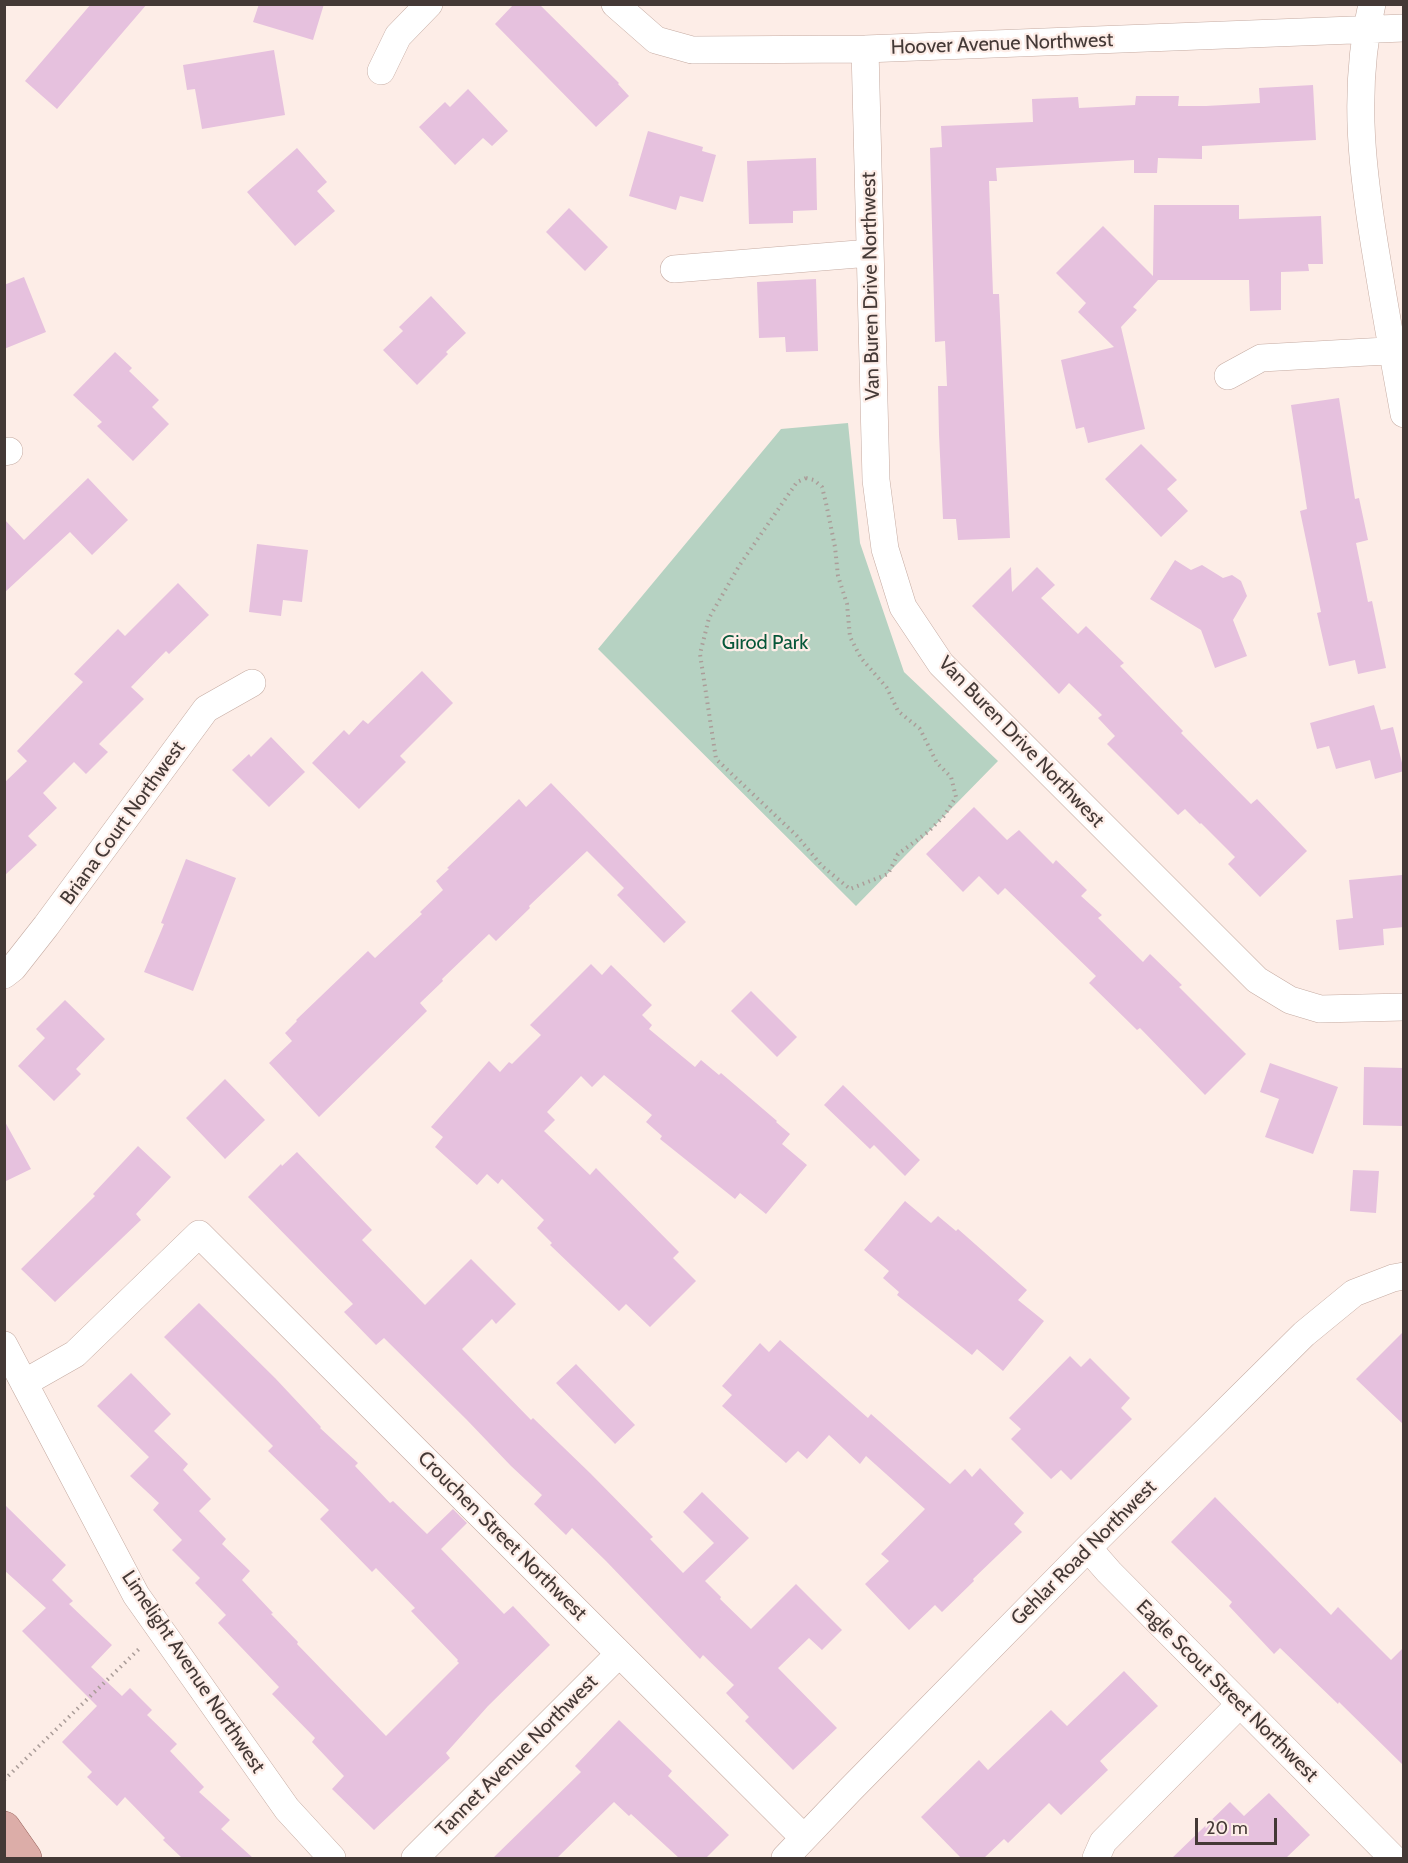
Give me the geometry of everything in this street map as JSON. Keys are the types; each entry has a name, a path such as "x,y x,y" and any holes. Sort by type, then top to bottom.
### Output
{"main road":[{"path":"4,1828 25,1858"}],"street":[{"path":"381,71 398,36 429,4"},
{"name":"Hoover Avenue Northwest","path":"615,4 656,40 692,50 865,49 1369,17 1404,28"},
{"path":"1369,17 1359,107 1364,185 1398,350 1404,414"},
{"name":"Van Buren Drive Northwest","path":"865,49 876,480 885,549 903,607 941,664 1257,980 1290,1000 1320,1009 1404,1007"},
{"path":"674,268 870,253"},
{"path":"1228,376 1261,358 1398,350"},
{"name":"Briana Court Northwest","path":"4,975 13,968 46,926 206,710 252,683"},
{"name":"Crouchen Street Northwest","path":"24,1383 75,1354 200,1234 804,1838"},
{"name":"Gehlar Road Northwest","path":"785,1858 1088,1548 1304,1334 1354,1293 1404,1276"},
{"name":"Limelight Avenue Northwest","path":"4,1345 136,1595 287,1809 332,1858"},
{"name":"Eagle Scout Street Northwest","path":"1088,1548 1109,1572 1393,1858"},
{"name":"Tannet Avenue Northwest","path":"415,1858 619,1654"},
{"path":"1096,1858 1102,1842 1240,1704"}],"path":[{"path":"806,478 814,480 822,487 831,521 838,576 847,604 850,637 861,658 887,688 898,711 920,729 937,763 951,777 956,797 944,816 928,832 898,854 888,874 849,889 822,866 797,836 716,759 699,654 709,618 739,566 797,482 806,478"},
{"path":"4,1780 159,1629"}],"green space":[{"name":"Girod Park","path":"848,423 860,543 904,672 998,761 856,906 598,649 781,429"}],"building":[{"path":"91,4 147,4 57,109 25,81"},
{"path":"259,4 324,4 313,40 253,22"},
{"path":"514,4 539,4 619,83 629,96 596,127 495,24"},
{"path":"274,50 285,115 202,129 195,89 187,90 183,65"},
{"path":"1313,85 1316,140 1202,146 1202,159 1158,158 1157,173 1134,173 1134,160 996,168 997,181 989,181 993,294 999,294 1010,538 958,540 956,519 943,519 938,386 947,386 945,341 935,342 930,148 942,147 941,126 1033,122 1032,99 1078,97 1079,108 1135,105 1136,96 1179,96 1178,106 1206,106 1260,103 1259,88"},
{"path":"468,89 508,131 492,146 483,138 455,165 419,127 445,102 450,107"},
{"path":"648,131 703,147 702,151 716,155 703,202 680,196 676,210 629,196"},
{"path":"297,148 327,182 317,191 335,211 295,246 247,192"},
{"path":"816,158 817,210 793,211 793,223 749,224 747,161"},
{"path":"1154,205 1239,205 1239,219 1321,216 1323,264 1308,264 1309,271 1281,272 1281,310 1250,311 1249,280 1158,280 1133,307 1137,310 1121,327 1145,429 1088,443 1084,427 1076,429 1061,360 1114,347 1078,312 1086,303 1056,273 1103,226 1153,276"},
{"path":"569,208 608,247 585,271 546,232"},
{"path":"24,277 46,332 4,349 4,285"},
{"path":"816,279 818,351 786,352 785,337 759,338 757,282"},
{"path":"431,296 466,333 417,385 383,350 403,331 399,327"},
{"path":"115,352 132,368 129,371 159,400 152,407 169,424 133,461 97,426 102,422 73,395"},
{"path":"1339,398 1355,499 1359,498 1368,540 1356,543 1368,602 1372,601 1386,668 1358,674 1355,660 1329,666 1317,613 1321,612 1300,511 1307,509 1291,405"},
{"path":"1141,444 1177,480 1167,489 1188,511 1161,537 1105,479"},
{"path":"88,478 128,520 92,555 70,532 4,593 4,519 24,540"},
{"path":"257,544 308,550 302,602 283,600 281,616 249,612"},
{"path":"1175,560 1191,570 1202,565 1223,578 1232,575 1241,581 1247,596 1233,620 1247,656 1215,668 1201,630 1150,599"},
{"path":"1011,567 1012,592 1037,567 1055,585 1041,598 1078,634 1086,626 1124,663 1120,666 1183,731 1181,733 1251,804 1257,799 1307,851 1260,897 1228,864 1235,857 1201,823 1185,809 1178,815 1107,744 1115,736 1098,718 1102,715 1069,683 1059,694 972,606"},
{"path":"178,583 209,615 169,654 166,651 131,687 144,699 99,744 108,752 86,774 74,762 43,793 57,808 28,836 37,845 4,876 4,783 27,761 17,751 83,682 74,674 118,629 125,636"},
{"path":"422,671 453,703 400,756 406,762 359,809 312,763 344,730 349,735 363,720 368,724"},
{"path":"1374,705 1381,730 1393,727 1404,771 1375,779 1370,760 1336,769 1329,746 1317,749 1310,723"},
{"path":"271,737 305,772 269,807 232,770 249,754 251,757"},
{"path":"551,783 686,922 664,943 617,895 624,888 587,851 496,941 489,934 442,979 443,981 420,1003 427,1011 319,1117 269,1063 292,1041 285,1033 368,951 375,958 422,914 420,912 443,890 436,881 519,799 526,807"},
{"path":"974,807 1007,840 1019,830 1053,864 1056,860 1087,890 1081,896 1102,915 1098,918 1143,962 1150,954 1182,985 1179,987 1246,1054 1205,1095 1140,1028 1137,1030 1089,983 1096,976 1005,888 998,895 979,876 963,892 926,854"},
{"path":"186,859 236,878 193,991 144,972 164,924 161,923"},
{"path":"1402,875 1404,927 1383,929 1384,945 1339,950 1336,920 1353,918 1349,880"},
{"path":"591,964 602,975 611,965 652,1005 642,1015 652,1025 649,1029 695,1067 701,1060 719,1075 721,1073 777,1121 790,1134 782,1144 807,1165 766,1214 740,1193 735,1199 660,1139 662,1136 646,1122 652,1115 604,1075 592,1087 581,1076 547,1112 555,1120 544,1131 590,1175 596,1168 679,1252 673,1258 696,1281 650,1327 626,1304 619,1311 550,1245 552,1243 537,1228 544,1220 502,1179 498,1184 487,1174 477,1185 435,1147 443,1137 431,1127 489,1061 500,1072 509,1062 512,1064 541,1035 530,1025"},
{"path":"751,991 797,1037 777,1057 731,1011"},
{"path":"65,1000 105,1039 76,1069 81,1074 54,1101 18,1066 45,1038 36,1029"},
{"path":"1270,1063 1338,1087 1313,1154 1265,1137 1279,1099 1260,1092"},
{"path":"1364,1067 1404,1068 1404,1126 1363,1125"},
{"path":"225,1079 265,1120 225,1159 186,1118"},
{"path":"843,1085 920,1160 905,1176 874,1145 870,1149 824,1105"},
{"path":"4,1120 31,1169 4,1182"},
{"path":"138,1146 171,1177 136,1214 141,1220 55,1302 21,1269 95,1196 93,1194"},
{"path":"297,1152 372,1230 362,1240 425,1305 471,1259 516,1304 496,1324 492,1319 462,1349 531,1420 533,1418 590,1473 653,1537 650,1539 683,1573 714,1543 683,1512 702,1492 749,1538 705,1581 721,1597 720,1599 751,1629 796,1584 842,1630 822,1650 809,1638 778,1668 837,1728 793,1770 745,1721 749,1717 726,1693 734,1685 703,1655 700,1659 572,1528 566,1535 534,1504 542,1495 384,1338 376,1345 344,1312 353,1304 248,1197 281,1164 282,1166"},
{"path":"1353,1170 1379,1171 1376,1213 1350,1211"},
{"path":"905,1201 931,1223 938,1216 956,1231 958,1229 1027,1290 1018,1300 1044,1321 1003,1371 977,1349 972,1355 897,1295 899,1292 883,1278 889,1271 864,1250"},
{"path":"199,1303 275,1378 320,1428 358,1463 355,1466 390,1503 393,1501 427,1534 453,1509 467,1523 441,1549 504,1614 513,1606 550,1645 488,1706 446,1753 450,1758 374,1830 332,1789 344,1776 312,1742 315,1738 272,1694 279,1687 218,1623 226,1615 195,1583 200,1578 172,1550 182,1540 153,1510 159,1503 130,1476 149,1457 97,1406 131,1373 171,1414 154,1431 188,1464 183,1470 211,1499 199,1511 226,1539 222,1544 250,1571 242,1580 298,1642 297,1644 386,1736 459,1663 411,1611 415,1608 376,1568 372,1572 320,1519 329,1510 268,1451 273,1446 164,1337"},
{"path":"1404,1331 1404,1425 1356,1379"},
{"path":"780,1340 868,1418 871,1414 950,1484 965,1469 972,1477 980,1468 1024,1513 1014,1524 1022,1532 973,1579 974,1581 942,1612 935,1605 909,1630 865,1584 889,1561 881,1554 925,1509 866,1456 860,1464 829,1435 807,1459 798,1451 786,1463 722,1406 732,1395 722,1386 760,1343 769,1352"},
{"path":"1070,1356 1081,1367 1090,1358 1130,1398 1121,1408 1132,1419 1071,1480 1061,1470 1051,1479 1011,1439 1021,1429 1009,1418"},
{"path":"576,1364 635,1425 615,1444 556,1383"},
{"path":"1215,1497 1331,1615 1338,1607 1391,1660 1404,1647 1404,1766 1280,1648 1274,1654 1229,1606 1232,1602 1171,1542"},
{"path":"4,1504 66,1565 52,1580 73,1601 69,1604 112,1645 91,1667 122,1696 130,1688 152,1710 147,1715 177,1744 170,1751 204,1787 199,1792 230,1820 221,1829 253,1858 182,1858 125,1797 117,1806 87,1777 92,1772 62,1742 97,1706 22,1631 46,1608 4,1570"},
{"path":"1124,1671 1158,1706 1100,1761 1108,1770 1061,1815 1049,1803 1008,1843 1004,1839 984,1858 961,1858 921,1817 979,1760 988,1770 1051,1710 1067,1726"},
{"path":"619,1720 672,1771 668,1776 729,1835 706,1858 679,1858 631,1814 629,1816 614,1802 557,1858 493,1858 581,1772 575,1766"},
{"path":"1269,1793 1310,1835 1286,1858 1172,1858 1230,1802 1244,1816"}]}
